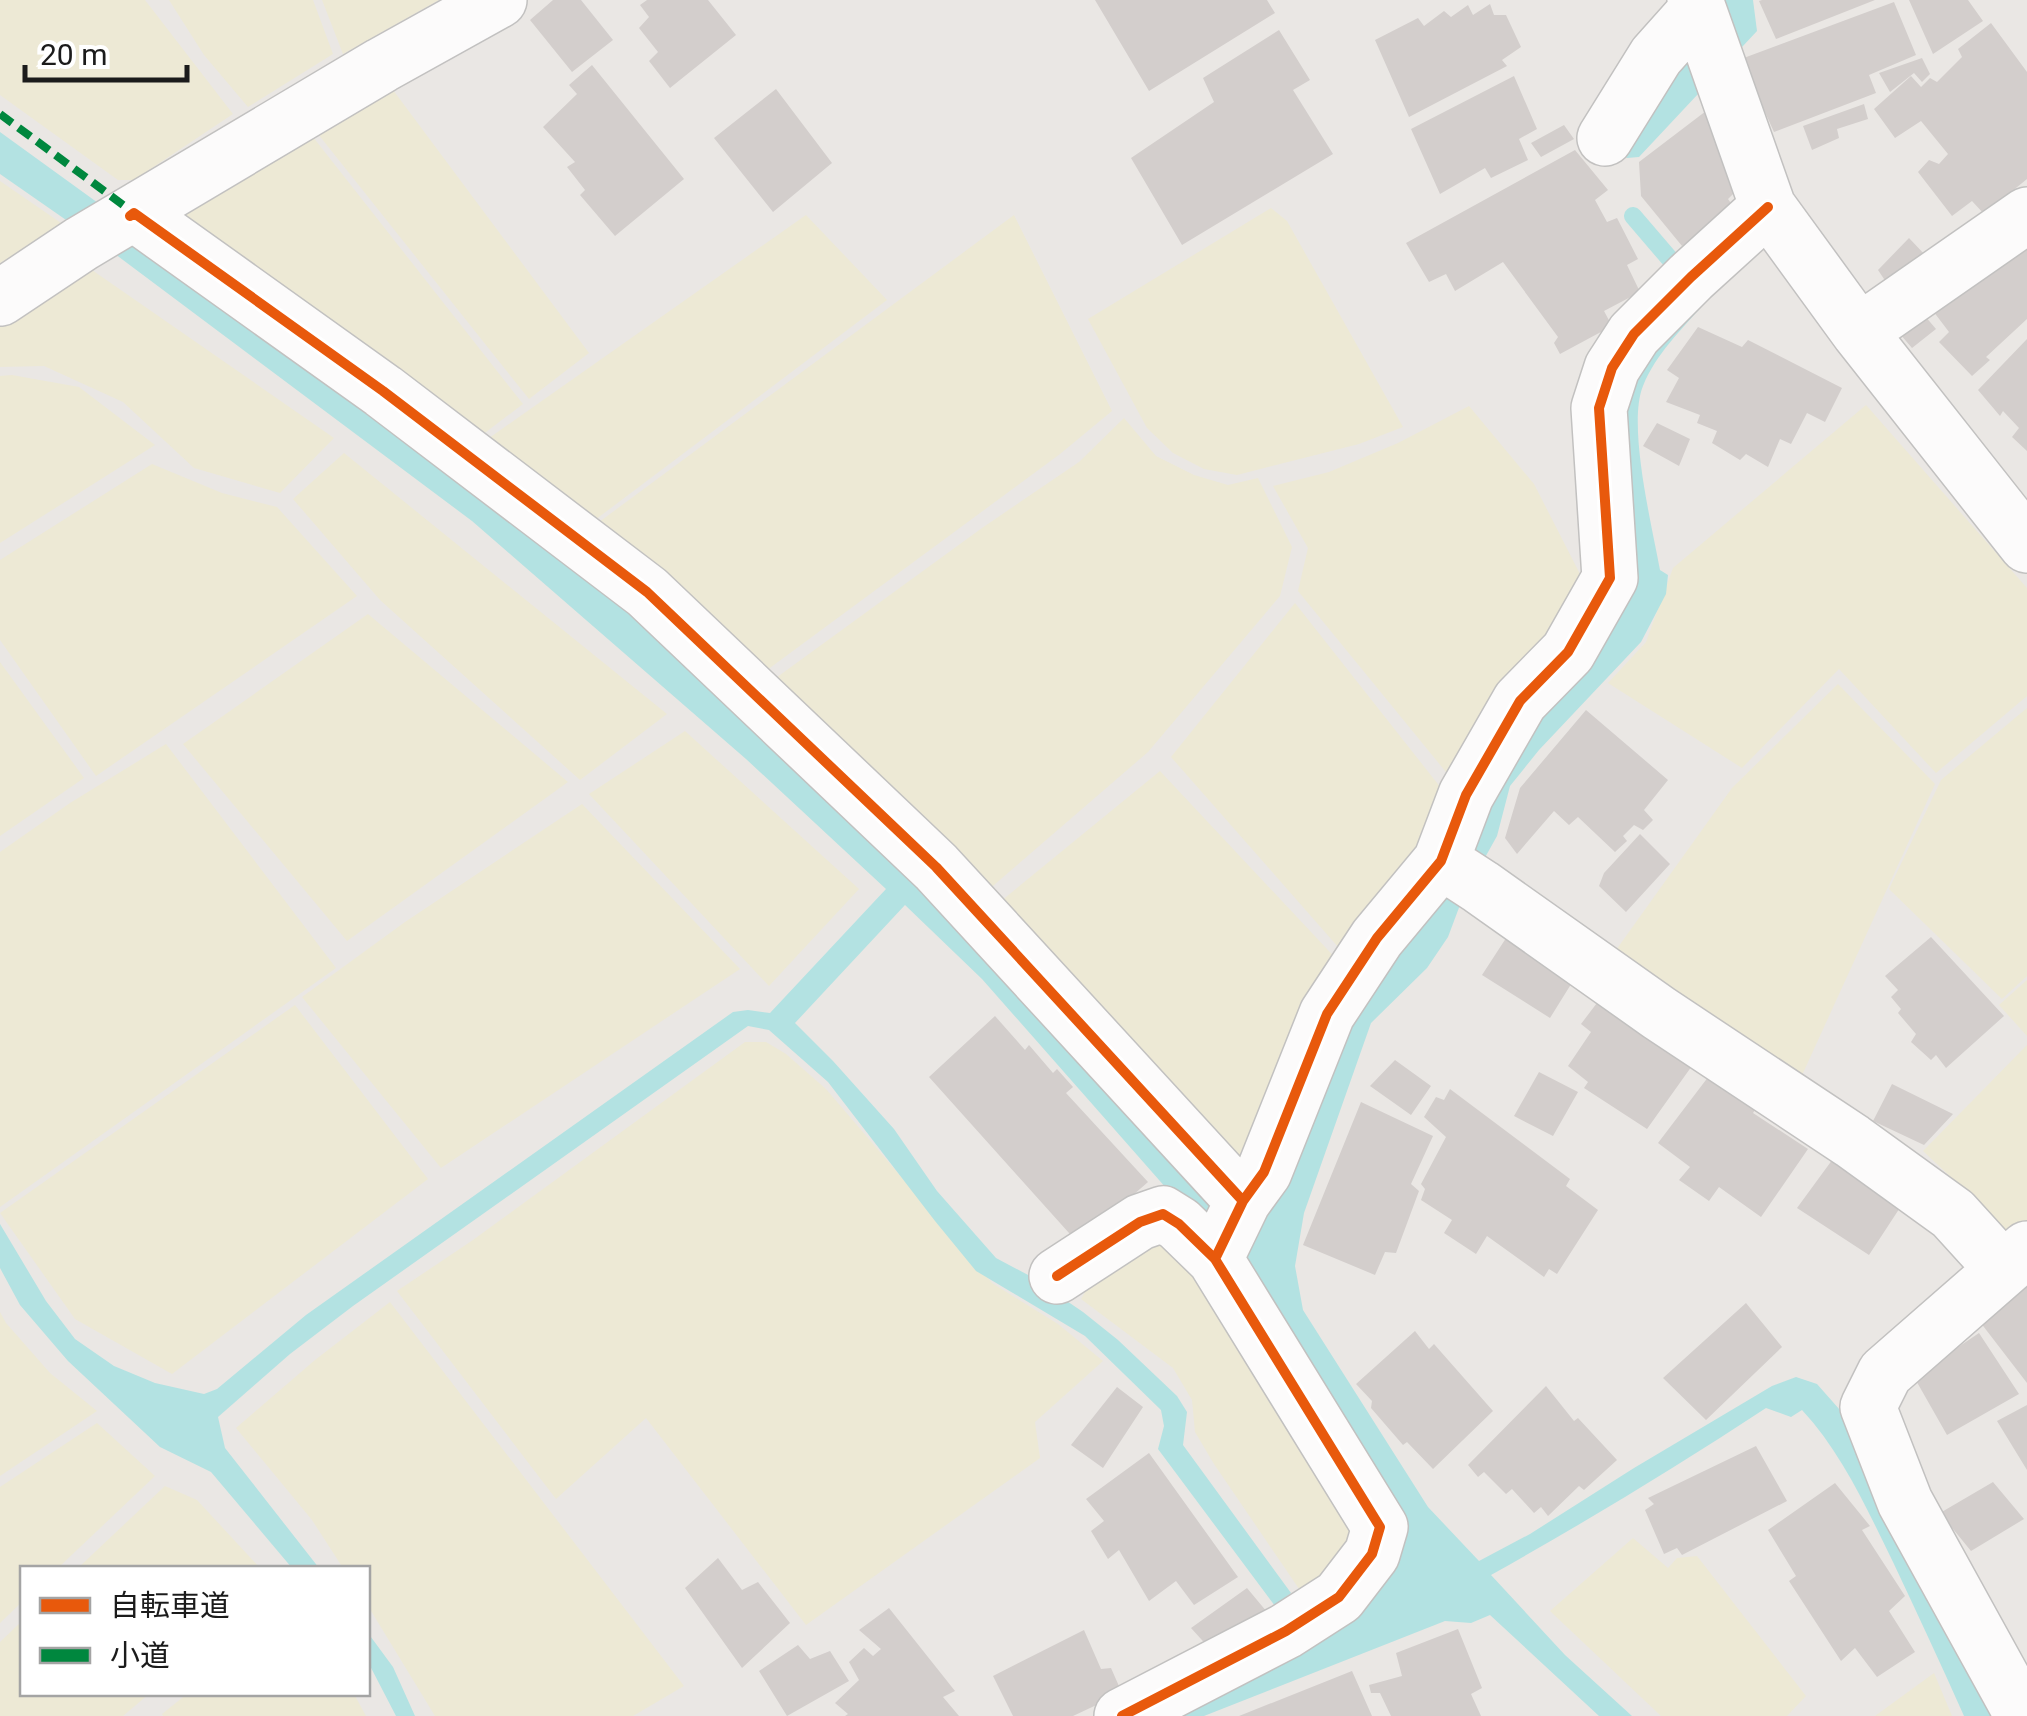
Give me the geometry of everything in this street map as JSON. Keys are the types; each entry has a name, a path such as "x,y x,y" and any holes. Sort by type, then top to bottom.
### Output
{"street":[{"path":"0,298 81,244 499,0"},
{"path":"1605,138 1656,56 1705,29 1768,207 1859,332 2027,545"},
{"path":"1216,1257 1243,1201 1264,1172 1328,1014 1377,938 1461,874 1466,795 1520,700 1568,652 1610,578 1599,408 1612,368 1634,334 1768,207"},
{"path":"132,215 383,391 647,592 936,867 1243,1201"},
{"path":"1859,332 2027,215"},
{"path":"1461,874 1659,1013 1852,1141 2015,1259 1886,1373 1868,1407 1905,1502 2023,1716"},
{"path":"1056,1276 1140,1222 1163,1214 1178,1224 1216,1257 1380,1527 1372,1554 1339,1596 1301,1622 1122,1716"}],"shaded area":[{"path":"0,0 145,0 233,114 134,180 118,180 0,95"},
{"path":"169,0 313,0 333,54 248,107 204,55"},
{"path":"322,0 439,0 343,54"},
{"path":"393,90 589,353 529,399 318,134"},
{"path":"313,137 523,404 469,445 170,220"},
{"path":"0,181 64,225 0,263"},
{"path":"1271,208 1287,221 1403,427 1359,444 1237,475 1204,469 1173,453 1147,428 1088,319"},
{"path":"806,215 887,300 583,529 475,448"},
{"path":"1014,215 1112,411 1060,454 759,676 587,531"},
{"path":"79,261 334,438 280,493 194,468 123,402 44,366 0,367 0,311"},
{"path":"0,376 79,387 155,445 0,543"},
{"path":"1866,405 2027,588 2027,696 1936,773 1839,669 1742,768 1608,683 1646,642 1673,568"},
{"path":"1469,406 1534,484 1580,574 1575,619 1450,777 1298,591 1308,548 1273,486 1329,472 1398,443"},
{"path":"1124,418 1156,456 1194,475 1228,485 1258,478 1292,547 1280,596 1148,752 986,892 769,683 1079,462"},
{"path":"344,453 667,714 580,780 380,600 293,499"},
{"path":"152,464 222,493 277,507 357,596 96,776 0,640 0,560"},
{"path":"1295,603 1441,788 1424,852 1346,956 1171,757"},
{"path":"368,614 568,782 347,941 183,744"},
{"path":"0,662 84,778 0,836"},
{"path":"1838,684 1935,784 1793,1095 1606,964 1732,788"},
{"path":"2027,708 2027,976 2002,999 1889,889 1941,780"},
{"path":"685,731 859,889 769,986 589,794"},
{"path":"166,744 336,968 0,1207 0,852"},
{"path":"1160,771 1342,965 1260,1156 1234,1162 995,906"},
{"path":"582,804 740,969 441,1168 302,997 405,922"},
{"path":"2027,980 2027,1036 1999,1005"},
{"path":"295,1005 428,1179 172,1374 75,1319 0,1213"},
{"path":"745,1042 766,1042 826,1089 992,1283 1058,1324 1103,1361 1035,1422 1040,1458 806,1625 646,1418 556,1499 397,1291"},
{"path":"2027,1045 2027,1227 2019,1233 2001,1230 1982,1206 1923,1151"},
{"path":"1169,1229 1362,1547 1308,1602 1195,1432 1192,1400 1173,1368 1081,1299 1092,1280"},
{"path":"390,1302 684,1686 633,1716 435,1716 370,1609 370,1566 342,1566 312,1520 236,1428"},
{"path":"0,1312 50,1373 97,1411 0,1476"},
{"path":"97,1423 155,1476 60,1566 20,1566 20,1604 0,1623 0,1487"},
{"path":"165,1486 197,1500 258,1566 80,1566"},
{"path":"1633,1538 1668,1568 1677,1558 1697,1556 1806,1696 1787,1716 1661,1716 1550,1611"},
{"path":"20,1623 20,1696 147,1696 123,1716 0,1716 0,1642"},
{"path":"1934,1673 1952,1716 1875,1716"},
{"path":"184,1696 355,1696 366,1716 163,1716"}],"water":[{"path":"1722,0 1753,0 1757,31 1639,157 1627,158 1619,153"},
{"path":"0,132 384,410 738,701 1232,1201 1488,772 1593,651 1627,366 1693,294 1703,305 1655,363 1639,403 1642,476 1660,570 1668,575 1666,594 1641,642 1510,786 1497,836 1463,897 1448,937 1427,968 1371,1023 1304,1213 1295,1266 1303,1310 1428,1507 1479,1561 1772,1386 1796,1377 1817,1384 1855,1427 2010,1716 1964,1716 1842,1463 1802,1410 1791,1417 1766,1408 1491,1575 1565,1655 1632,1716 1599,1716 1490,1615 1471,1623 1445,1621 1204,1716 1182,1716 1178,1702 1402,1530 1174,1197 982,979 905,905 795,1023 894,1129 937,1191 996,1258 1083,1312 1177,1396 1187,1412 1183,1445 1291,1593 1275,1606 1158,1449 1164,1426 1161,1410 1085,1336 976,1271 828,1082 769,1030 748,1026 353,1306 218,1417 225,1448 317,1566 290,1566 211,1472 160,1447 68,1361 20,1305 0,1268 0,1224 46,1301 75,1339 114,1366 155,1383 204,1394 217,1389 306,1315 733,1012 770,1013 886,889 746,759 472,521 115,254 0,174"},
{"path":"370,1636 393,1667 415,1716 396,1716 370,1666"}],"building":[{"path":"553,0 581,0 613,40 572,72 530,20"},
{"path":"647,0 708,0 736,35 670,88 649,61 658,52 639,28 649,17 640,5"},
{"path":"1095,0 1267,0 1275,13 1149,91"},
{"path":"1875,0 1776,39 1759,1"},
{"path":"1909,0 1968,0 1983,21 1933,54"},
{"path":"1894,2 1916,55 1869,75 1876,93 1774,132 1741,59"},
{"path":"1490,4 1494,15 1506,15 1521,47 1502,60 1507,66 1409,117 1375,40 1418,18 1424,26 1444,11 1451,17 1468,5 1473,15"},
{"path":"1991,23 2027,72 2027,179 1984,214 1972,201 1952,216 1918,172 1929,160 1939,164 1948,154 1921,121 1895,138 1874,109 1911,76 1921,87 1930,78 1937,82 1962,57 1958,49"},
{"path":"1279,30 1310,80 1293,90 1333,154 1182,245 1131,158 1214,102 1203,78"},
{"path":"1922,58 1930,74 1922,82 1914,73 1890,92 1879,73"},
{"path":"592,65 684,179 615,236 580,195 585,190 567,167 575,162 543,127 577,94 569,85"},
{"path":"1514,76 1537,129 1519,139 1528,160 1491,178 1485,168 1440,194 1411,129"},
{"path":"776,89 832,163 773,212 714,138"},
{"path":"1864,104 1868,119 1837,129 1839,138 1812,150 1803,126"},
{"path":"1706,111 1740,187 1728,199 1735,209 1682,246 1641,196 1639,162"},
{"path":"1564,125 1574,139 1541,157 1531,143"},
{"path":"1575,150 1608,190 1595,200 1607,222 1617,218 1638,259 1627,265 1640,292 1604,311 1612,326 1560,354 1554,343 1558,337 1503,262 1455,291 1446,274 1429,282 1406,243"},
{"path":"2027,235 2027,319 1986,357 1990,360 1972,376 1939,342 1949,332 1927,303"},
{"path":"1909,238 1927,257 1890,288 1878,270"},
{"path":"1919,309 1936,329 1912,348 1894,327"},
{"path":"1698,327 1742,347 1748,340 1842,388 1825,422 1807,413 1791,444 1780,439 1768,467 1746,454 1740,460 1712,443 1717,431 1697,423 1700,415 1666,402 1679,378 1667,370"},
{"path":"2027,339 2027,451 2012,437 2019,428 2003,411 2000,416 1978,390"},
{"path":"1657,423 1690,439 1679,466 1643,446"},
{"path":"1586,710 1668,780 1644,810 1653,820 1643,830 1634,825 1623,836 1627,841 1615,852 1578,817 1569,825 1554,811 1517,854 1505,838 1520,788"},
{"path":"1640,834 1670,864 1626,912 1599,886 1604,873"},
{"path":"1510,932 1578,973 1550,1018 1482,975"},
{"path":"1931,937 2004,1016 1946,1068 1936,1055 1931,1060 1911,1042 1916,1034 1898,1013 1901,1009 1891,997 1898,990 1885,976"},
{"path":"1603,995 1699,1056 1647,1129 1584,1088 1588,1082 1568,1066 1591,1032 1581,1024"},
{"path":"995,1016 1025,1050 1029,1045 1053,1073 1057,1069 1073,1087 1066,1093 1148,1182 1078,1243 929,1077"},
{"path":"1395,1060 1431,1086 1411,1115 1370,1086"},
{"path":"1715,1068 1761,1100 1753,1113 1808,1149 1761,1217 1719,1187 1709,1201 1679,1180 1690,1167 1658,1143"},
{"path":"1539,1072 1578,1092 1553,1136 1514,1116"},
{"path":"1892,1084 1953,1114 1924,1145 1873,1121"},
{"path":"1450,1089 1570,1179 1566,1186 1598,1210 1557,1274 1549,1269 1544,1277 1487,1236 1476,1254 1444,1233 1452,1220 1421,1200 1425,1189 1421,1184 1446,1137 1424,1117 1436,1097 1444,1100"},
{"path":"1361,1102 1433,1136 1411,1184 1419,1191 1396,1253 1385,1252 1375,1275 1303,1245"},
{"path":"1838,1152 1907,1197 1869,1255 1797,1208"},
{"path":"2027,1279 2027,1383 1977,1318"},
{"path":"1746,1303 1782,1347 1706,1420 1663,1378"},
{"path":"1415,1331 1429,1349 1434,1344 1493,1411 1433,1469 1407,1442 1403,1445 1356,1384"},
{"path":"1979,1333 2019,1394 1947,1435 1914,1377"},
{"path":"1546,1386 1574,1421 1578,1418 1617,1460 1584,1490 1579,1486 1548,1516 1541,1507 1534,1513 1512,1489 1506,1494 1484,1472 1478,1477 1468,1465"},
{"path":"1117,1387 1143,1407 1103,1468 1071,1445"},
{"path":"2027,1405 2027,1470 1997,1421"},
{"path":"1756,1446 1787,1501 1682,1555 1677,1548 1664,1554 1645,1510 1654,1504 1648,1498"},
{"path":"1149,1453 1238,1577 1194,1605 1176,1581 1149,1601 1119,1550 1108,1559 1091,1531 1104,1521 1086,1499"},
{"path":"1993,1482 2024,1519 1971,1551 1940,1513"},
{"path":"1835,1483 1870,1526 1862,1530 1905,1596 1889,1611 1915,1652 1877,1677 1855,1648 1841,1661 1789,1581 1796,1576 1768,1530"},
{"path":"718,1558 742,1590 758,1582 790,1623 742,1668 685,1588"},
{"path":"1247,1588 1267,1612 1211,1650 1191,1628"},
{"path":"889,1608 955,1691 943,1697 959,1716 845,1716 848,1714 835,1703 859,1680 849,1662 864,1648 873,1656 881,1649 859,1630"},
{"path":"1458,1629 1482,1688 1471,1694 1481,1716 1391,1716 1380,1693 1371,1693 1369,1685 1402,1676 1396,1653"},
{"path":"1084,1630 1101,1669 1111,1668 1122,1693 1073,1716 1013,1716 993,1676"},
{"path":"798,1645 810,1659 830,1651 849,1681 787,1716 759,1671"},
{"path":"1352,1671 1372,1716 1239,1716"}],"waterway":[{"path":"1633,216 1669,258"}],"marked path":[{"path":"0,114 134,213"}],"cycle path":[{"path":"1215,1259 1243,1201 1264,1172 1327,1014 1377,938 1441,861 1466,795 1520,701 1568,652 1610,578 1599,408 1612,368 1634,334 1768,207"},
{"path":"130,216 134,213 383,391 647,592 936,867 1243,1201"},
{"path":"1057,1276 1140,1222 1163,1214 1179,1224 1215,1259 1380,1527 1372,1554 1339,1597 1286,1631 1122,1716"}]}
